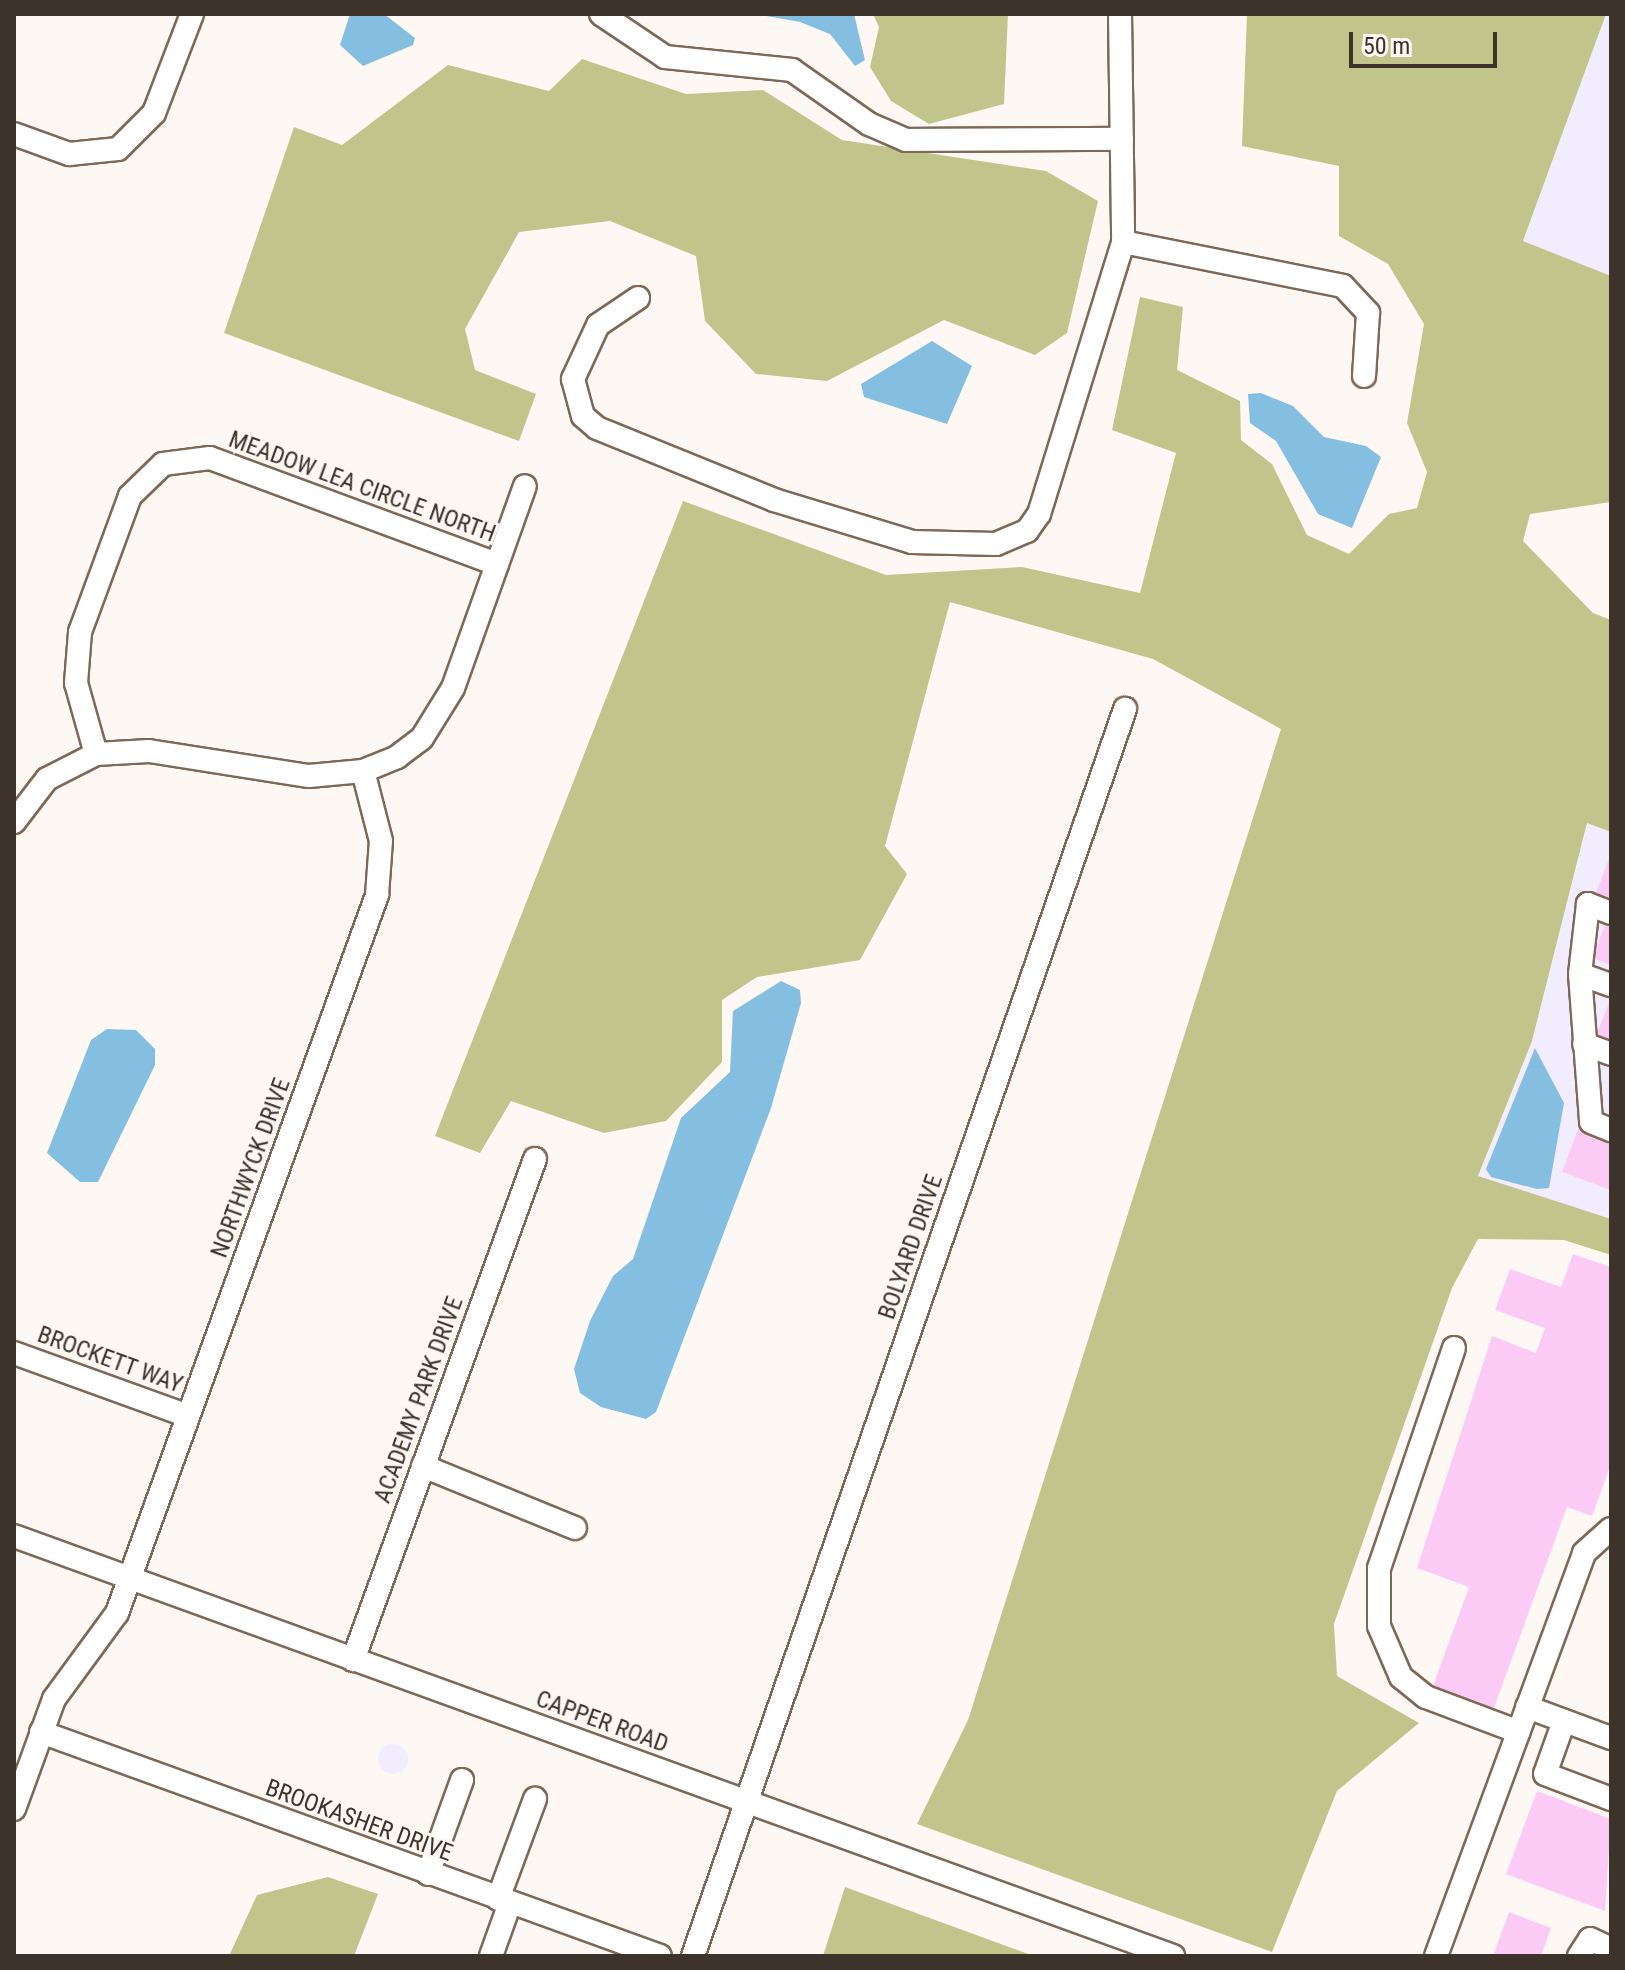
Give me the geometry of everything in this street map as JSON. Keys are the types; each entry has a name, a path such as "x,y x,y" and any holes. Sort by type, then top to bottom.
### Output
{"street":[{"path":"14,134 94,156 139,135 154,113 192,14"},
{"path":"638,298 598,325 573,379 583,416 597,428 774,500 912,542 996,544 1027,531 1039,514 1123,242 1120,14"},
{"path":"605,15 665,57 792,70 869,124 906,140 1122,139"},
{"path":"1123,242 1343,286 1368,313 1364,376"},
{"name":"MEADOW LEA CIRCLE NORTH","path":"96,754 76,683 80,632 130,496 163,464 210,458 497,564"},
{"path":"14,822 47,779 96,754 149,751 309,776 363,771 397,757 440,714 525,486"},
{"name":"BOLYARD DRIVE","path":"693,1956 1125,709"},
{"name":"NORTHWYCK DRIVE","path":"14,1809 41,1732 66,1678 106,1637 377,895 381,841 363,771"},
{"path":"1611,913 1588,904 1580,974 1591,1122 1611,1130"},
{"path":"1580,974 1611,985"},
{"path":"1584,1044 1611,1054"},
{"name":"ACADEMY PARK DRIVE","path":"353,1660 535,1159"},
{"path":"1454,1348 1379,1568 1379,1626 1401,1677 1426,1697 1519,1732"},
{"name":"BROCKETT WAY","path":"14,1353 188,1416"},
{"path":"423,1466 575,1528"},
{"path":"1436,1956 1584,1553 1611,1529"},
{"name":"CAPPER ROAD","path":"14,1536 1173,1956"},
{"path":"1527,1707 1611,1738"},
{"path":"1564,1721 1545,1774 1611,1799"},
{"name":"BROOKASHER DRIVE","path":"41,1732 660,1956"},
{"path":"428,1874 462,1780"},
{"path":"491,1956 535,1799"},
{"path":"1579,1956 1590,1939 1611,1949"}],"shaded area":[{"path":"1606,14 1611,14 1611,276 1523,242"},
{"path":"1588,823 1611,832 1611,1219 1478,1177 1532,1041"},
{"path":"393,1744 404,1748 408,1759 404,1770 393,1774 382,1770 378,1759 382,1748"}],"green space":[{"path":"873,14 1008,14 1004,104 929,124 891,101 870,67 879,27"},
{"path":"1247,14 1606,14 1523,241 1611,276 1611,502 1530,514 1523,541 1593,613 1611,620 1611,832 1587,823 1532,1041 1478,1176 1611,1219 1611,1255 1564,1240 1478,1239 1452,1288 1334,1624 1337,1676 1419,1723 1337,1791 1272,1952 917,1824 968,1720 1281,729 1153,659 950,602 885,846 907,874 860,960 757,977 722,1000 722,1062 666,1121 604,1133 511,1101 480,1153 435,1136 683,501 886,575 1022,567 1140,593 1176,453 1112,430 1140,297 1183,307 1177,370 1240,401 1241,440 1272,464 1307,535 1349,554 1389,514 1417,508 1427,472 1407,423 1424,324 1388,264 1339,236 1339,166 1242,146"},
{"path":"582,59 686,94 763,90 842,140 1046,171 1098,201 1067,333 1035,355 944,320 827,381 756,374 705,321 696,256 610,221 519,232 465,329 475,370 536,394 519,441 224,333 294,127 342,145 448,65 549,91"},
{"path":"328,1877 378,1894 354,1956 229,1956 257,1895"},
{"path":"845,1887 1034,1956 823,1956"}],"water":[{"path":"350,14 384,14 415,38 413,45 363,66 340,45"},
{"path":"755,14 854,14 865,60 855,66 830,34 800,22"},
{"path":"932,341 972,366 947,424 864,397 861,384"},
{"path":"1261,393 1293,406 1324,437 1366,446 1381,457 1352,528 1318,514 1276,441 1250,423 1248,394"},
{"path":"781,981 800,990 801,1003 771,1108 656,1412 646,1419 601,1407 580,1393 574,1369 590,1321 613,1276 633,1259 681,1118 730,1072 733,1011"},
{"path":"107,1029 136,1030 155,1049 155,1065 98,1182 80,1182 47,1153 91,1040"},
{"path":"1535,1048 1564,1103 1549,1188 1537,1189 1491,1177 1486,1169"}],"building":[{"path":"1611,854 1611,898 1596,893"},
{"path":"1605,925 1611,927 1611,965 1592,958"},
{"path":"1611,998 1611,1042 1596,1036"},
{"path":"1578,1129 1611,1142 1611,1190 1562,1172"},
{"path":"1573,1254 1611,1267 1611,1464 1592,1516 1567,1507 1494,1708 1433,1686 1469,1587 1417,1568 1492,1336 1536,1353 1545,1328 1495,1310 1510,1269 1561,1287"},
{"path":"1537,1791 1611,1819 1605,1911 1506,1874"},
{"path":"1509,1912 1551,1928 1541,1956 1493,1956"}]}
